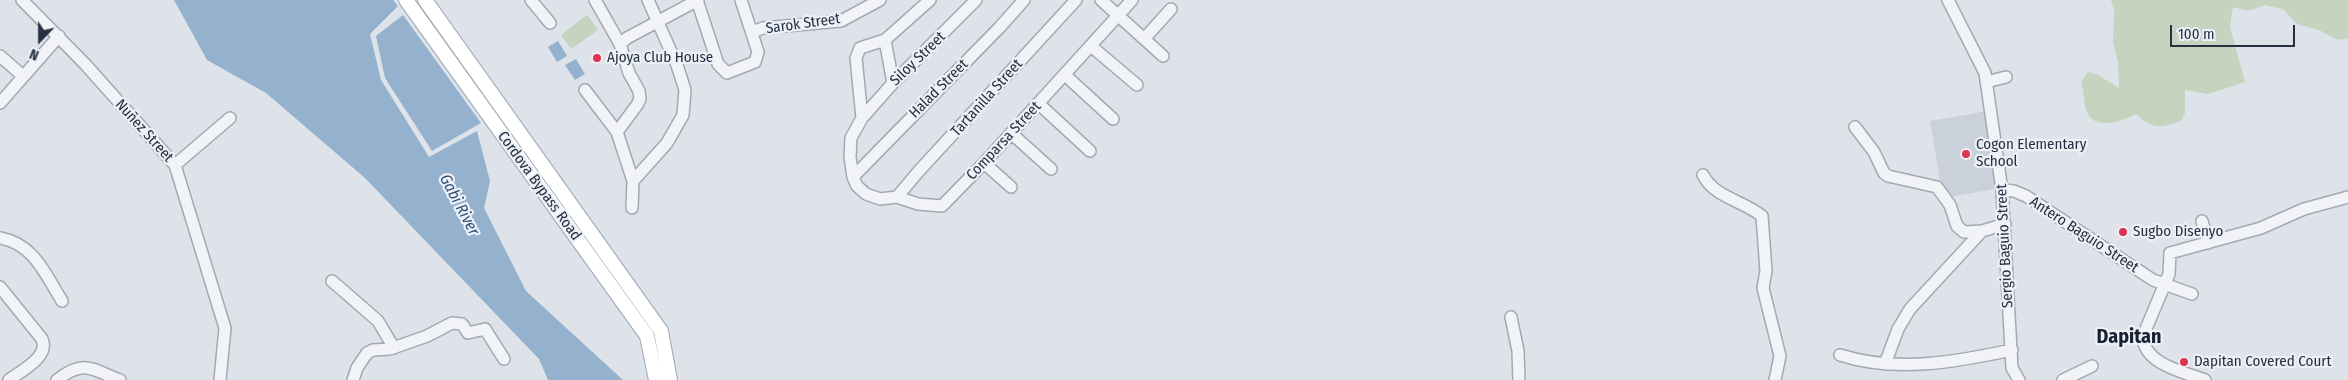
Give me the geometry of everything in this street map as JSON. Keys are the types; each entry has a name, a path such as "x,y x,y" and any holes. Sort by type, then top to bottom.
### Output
{"main road":[{"name":"Cordova Bypass Road","path":"406,0 647,336 656,380"},
{"name":"Cordova Bypass Road","path":"425,0 661,331 670,380"},
{"path":"455,68 467,60"}],"street":[{"name":"Nuñez Street","path":"22,0 58,36 175,165 225,328 220,380"},
{"path":"531,0 550,22"},
{"path":"595,0 620,44 629,73 639,91 640,99 616,132"},
{"path":"633,181 666,143 683,115 685,90 677,65 648,0"},
{"path":"620,44 698,0 718,64 727,73 742,68 755,62 758,52 741,0"},
{"name":"Sarok Street","path":"752,32 763,28 841,21 880,0"},
{"path":"862,118 856,54 865,45 885,40 930,0"},
{"name":"Siloy Street","path":"853,177 850,156 851,138 862,118 893,83 976,0"},
{"name":"Halad Street","path":"853,177 1024,0"},
{"name":"Tartanilla Street","path":"897,197 1076,0"},
{"path":"1101,0 1163,56"},
{"name":"Comparsa Street","path":"853,177 857,186 866,194 880,199 897,197 918,204 942,206 1039,104 1132,0"},
{"name":"Sergio Baguio Street","path":"1948,0 1985,73 2002,190 2013,371 2019,380"},
{"path":"1144,39 1171,8"},
{"path":"0,103 58,36"},
{"path":"885,40 893,83"},
{"path":"1091,46 1137,85"},
{"path":"0,56 23,76"},
{"path":"1065,75 1113,119"},
{"path":"1986,82 2006,77"},
{"path":"585,90 616,132 633,181 632,208"},
{"path":"1039,104 1090,151"},
{"path":"175,165 230,118"},
{"path":"1855,127 1874,152 1884,173 1888,176 1937,188 1950,205 1957,226 1964,232 1982,231 2005,224"},
{"path":"1011,133 1051,169"},
{"path":"984,163 1011,187"},
{"path":"1703,175 1714,191 1735,199 1762,216 1766,271 1763,288 1780,356 1775,380"},
{"name":"Antero Baguio Street","path":"2002,190 2014,191 2026,196 2164,286 2174,286 2192,294"},
{"path":"2204,380 2180,372 2151,356 2143,346 2143,336 2154,315 2169,274 2170,253 2261,228 2304,209 2348,197"},
{"path":"2202,221 2208,243"},
{"path":"1885,364 1898,329 1910,309 1982,231"},
{"path":"0,238 20,245 31,252 62,301"},
{"path":"332,281 378,321 394,348"},
{"path":"0,287 42,339 44,348 39,357 9,380"},
{"path":"1511,317 1518,351 1518,380"},
{"path":"352,380 367,353 373,350 394,348 427,336 452,323 459,322 468,333 482,329 488,331 504,359"},
{"path":"1840,355 1862,362 1933,364 2012,350"},
{"path":"57,380 78,366 120,380"},
{"path":"2063,380 2092,366"}],"shaded area":[{"name":"Cogon Elementary School","path":"1988,111 2001,188 1943,198 1930,121"}],"green space":[{"path":"2111,0 2348,0 2348,38 2338,40 2319,30 2297,24 2283,9 2265,5 2248,11 2233,7 2230,27 2245,82 2208,94 2185,90 2185,113 2181,121 2174,123 2162,126 2152,125 2136,114 2116,122 2101,123 2090,117 2086,110 2081,82 2088,72 2096,74 2119,88 2118,62 2113,43 2114,10"},
{"path":"587,15 598,30 571,49 561,35"}],"water":[{"name":"Gabi River","path":"174,0 393,0 398,6 370,34 381,80 429,157 477,131 490,181 484,208 526,291 623,380 548,380 539,359 365,178 266,93 207,60"},
{"path":"403,15 481,123 432,151 385,78 376,36"},
{"path":"558,41 567,56 557,62 548,47"},
{"path":"576,59 585,74 575,80 565,65"}],"place":[{"name":"Ajoya Club House","path":"597,58"},
{"name":"Cogon Elementary School","path":"1966,154"},
{"name":"Sugbo Disenyo","path":"2123,232"},
{"name":"Dapitan Covered Court","path":"2184,362"}],"district":[{"name":"Dapitan","path":"2129,337"}]}
